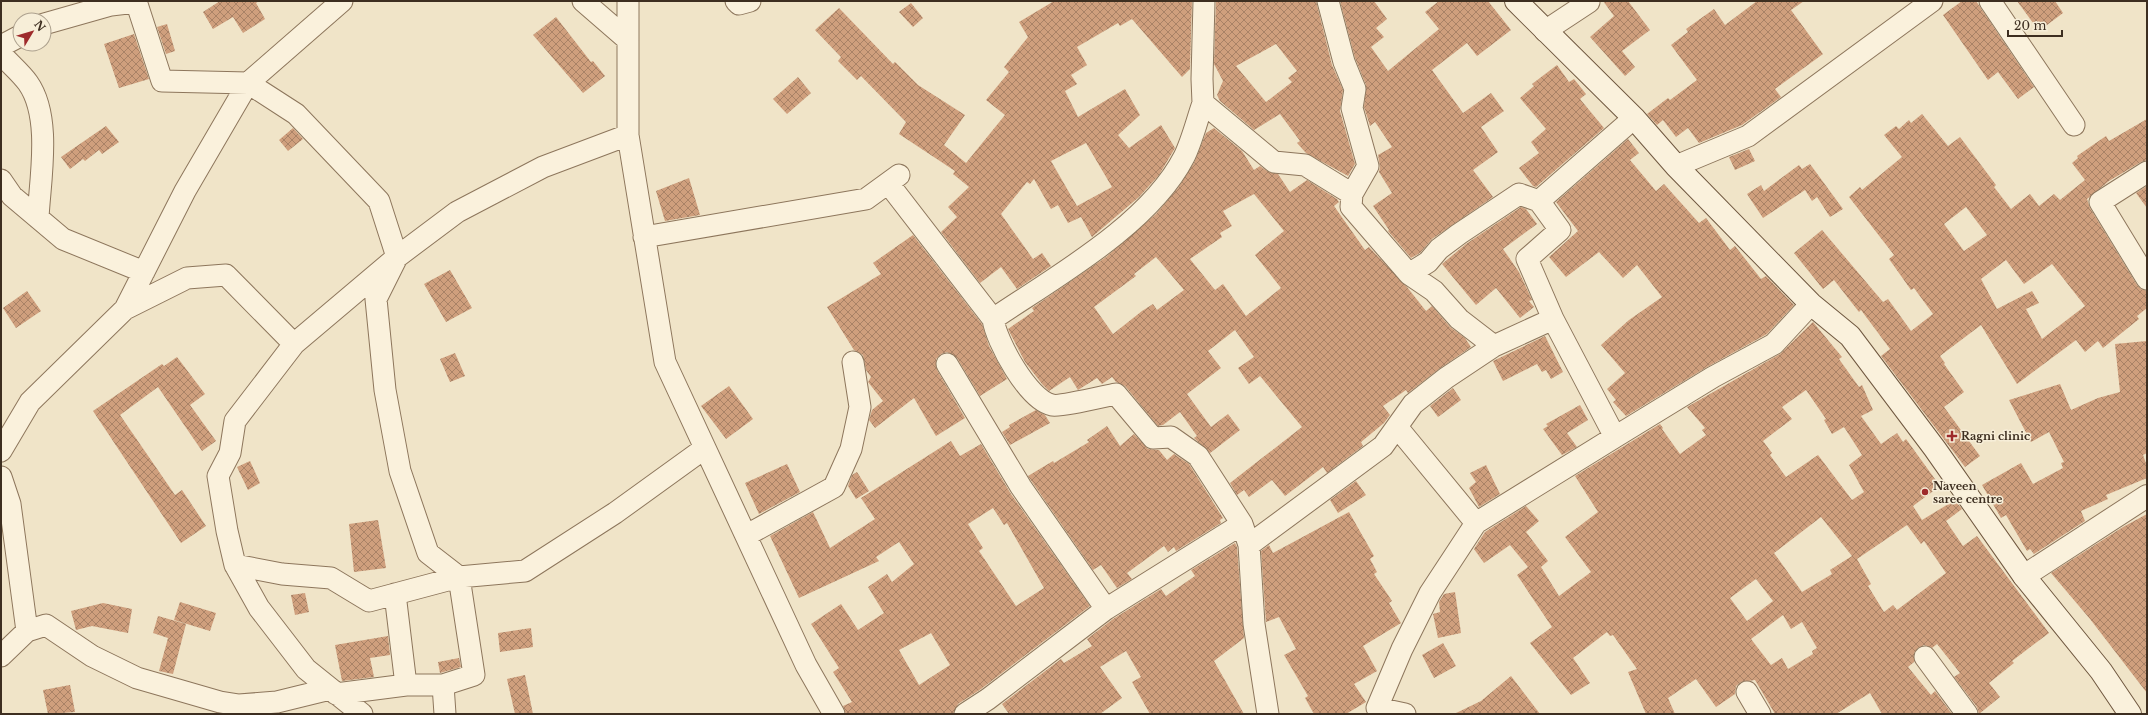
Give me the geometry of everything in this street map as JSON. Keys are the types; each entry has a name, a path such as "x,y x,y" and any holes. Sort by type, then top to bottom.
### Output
{"main road":[{"path":"1516,1 1634,118 1676,166 1811,304 1850,336 1935,449 2024,576 2101,671 2130,714"},
{"path":"2024,576 2147,496"}],"street":[{"path":"1,656 27,631 46,625 92,656 137,678 240,709 333,691 406,685 443,685 474,675 458,577 428,553 400,471 385,390 376,299 397,257 379,201 296,114 248,83 162,80 136,1 111,5 52,22"},
{"path":"125,309 185,191 248,83 342,1"},
{"path":"582,1 628,40"},
{"path":"628,1 628,135 665,362 747,535 806,665 834,714"},
{"path":"736,1 739,4 750,1"},
{"path":"993,319 1103,245 1136,218 1159,193 1184,157 1203,103 1202,79 1204,1"},
{"path":"1328,1 1344,62 1355,89 1352,108 1368,166 1352,194 1351,207 1409,274 1434,291 1459,319 1494,346"},
{"path":"1545,31 1589,2 1588,1"},
{"path":"1676,166 1748,136 1932,1"},
{"path":"1990,1 2074,125"},
{"path":"1,46 12,40"},
{"path":"1,54 29,84 39,108 43,145 38,218"},
{"path":"1203,103 1274,162 1304,165 1352,194"},
{"path":"1538,201 1634,118"},
{"path":"362,714 306,669 259,608 235,565 227,531 218,476 230,453 235,421 294,344 397,257 457,212 543,167 628,135"},
{"path":"2147,172 2100,202 2147,279"},
{"path":"644,237 866,199 894,179 993,319 995,332 1024,382 1037,398 1053,405 1116,394 1153,438 1171,437 1198,456 1242,524 1249,545 1254,624 1268,714"},
{"path":"1,180 12,196 63,239 144,272"},
{"path":"1409,274 1428,262 1439,249 1459,234 1519,194 1538,201 1560,230 1526,259 1553,319 1615,437"},
{"path":"1,451 30,402 125,309 187,278 226,275 294,344"},
{"path":"1405,714 1370,711 1430,592 1476,523 1713,377 1774,344 1811,304"},
{"path":"1249,545 1383,446 1413,404 1446,378 1494,346 1553,319"},
{"path":"747,535 834,487 851,449 860,407 853,362"},
{"path":"947,364 1020,487 1106,609"},
{"path":"1397,427 1476,523"},
{"path":"235,565 282,574 331,578 369,601 458,577 525,570 615,513 705,448"},
{"path":"1,477 10,504 27,631"},
{"path":"965,714 992,707 1106,609 1242,524"},
{"path":"395,594 406,685"},
{"path":"1925,657 1967,714"},
{"path":"443,685 445,714"},
{"path":"1747,692 1760,714"}],"building":[{"path":"220,1 259,1 256,3 265,19 243,33 233,17 213,29 203,12"},
{"path":"1054,1 1192,1 1190,69 1182,77 1132,19 1120,26 1118,23 1077,47 1087,65 1071,75 1077,84 1065,91 1078,117 1125,89 1140,115 1118,135 1129,148 1161,125 1175,148 1159,175 1139,197 1092,237 1081,217 1068,223 1058,205 1051,209 1034,179 1030,184 1027,182 1001,214 1033,259 1042,253 1051,266 1017,289 1001,267 980,283 941,232 957,217 948,207 969,187 953,174 955,171 899,134 906,122 861,76 857,80 838,61 841,57 815,30 839,8 893,64 895,62 918,85 965,115 944,145 966,163 1005,115 986,100 1009,72 1004,67 1028,37 1019,22","holes":["1086,143 1112,187 1077,206 1051,161"]},
{"path":"1216,1 1316,1 1332,65 1343,90 1340,111 1355,164 1348,176 1306,153 1297,143 1300,141 1280,114 1254,130 1220,101 1217,95 1223,81 1214,64","holes":["1276,44 1297,71 1288,78 1292,82 1266,102 1236,66"]},
{"path":"1340,1 1374,1 1387,19 1376,28 1384,37 1371,47 1388,71 1439,29 1425,12 1439,1 1488,1 1511,30 1477,56 1467,43 1432,70 1463,113 1491,93 1504,111 1481,127 1498,152 1473,170 1493,197 1432,239 1420,253 1411,258 1388,231 1389,230 1373,206 1392,193 1379,172 1380,167 1378,155 1392,147 1375,122 1370,126 1364,107 1366,85 1355,58"},
{"path":"1603,1 1628,1 1650,30 1622,51 1635,67 1625,76 1590,37 1614,16"},
{"path":"1757,1 1804,1 1791,10 1823,54 1775,89 1781,97 1742,125 1699,143 1688,128 1676,137 1663,120 1657,125 1647,114 1668,98 1670,100 1697,80 1671,45 1688,32 1686,29 1714,9 1725,25"},
{"path":"1962,1 1976,1 2034,87 2018,99 1998,72 1988,80 1943,15"},
{"path":"2017,1 2055,1 2063,13 2039,31"},
{"path":"911,3 923,18 913,27 899,12"},
{"path":"556,17 591,62 593,61 605,76 583,93 533,35"},
{"path":"167,24 175,51 166,54 157,27"},
{"path":"134,34 149,79 119,88 104,44"},
{"path":"1557,65 1569,82 1574,79 1586,94 1580,99 1604,128 1536,187 1533,186 1519,168 1539,153 1531,142 1546,129 1520,98 1534,86 1532,84"},
{"path":"798,77 811,93 787,114 773,99"},
{"path":"1922,114 1948,146 1960,137 1996,185 1994,187 2011,209 2030,194 2039,206 2054,194 2060,200 2085,180 2072,163 2078,158 2077,156 2106,136 2109,141 2147,119 2147,160 2109,181 2087,199 2090,208 2137,285 2141,289 2147,291 2147,308 2137,316 2139,319 2103,348 2098,341 2085,352 2076,340 2017,384 1981,325 1940,356 1964,392 1944,407 1980,456 1965,467 1881,356 1890,349 1861,310 1859,312 1834,280 1823,289 1794,253 1822,230 1883,302 1888,299 1911,331 1933,314 1914,288 1911,290 1889,259 1894,255 1849,197 1860,187 1862,190 1902,157 1884,135 1896,126 1899,129 1909,120 1911,123","holes":["1966,207 1987,235 1964,251 1944,224","2006,260 2024,284 2052,264 2085,306 2042,339 2026,309 2039,303 2032,291 1997,309 1981,279"]},
{"path":"106,126 119,142 102,154 99,150 85,161 83,159 70,169 61,157"},
{"path":"293,128 303,139 288,151 279,140"},
{"path":"1214,128 1242,151 1254,170 1260,166 1267,171 1278,174 1290,192 1307,180 1337,199 1339,202 1334,206 1365,250 1369,247 1407,287 1426,311 1432,306 1450,327 1465,338 1471,347 1408,393 1406,390 1383,406 1390,415 1384,423 1361,442 1363,446 1327,473 1323,467 1285,496 1272,480 1249,497 1244,490 1237,495 1230,483 1302,427 1260,376 1249,384 1238,368 1254,357 1235,330 1208,351 1221,368 1187,394 1211,427 1228,414 1240,430 1210,453 1194,438 1197,436 1180,412 1163,425 1158,426 1125,386 1116,382 1112,377 1102,384 1097,378 1078,390 1070,377 1049,391 1025,362 1008,329 1034,311 1032,308 1106,257 1156,214 1178,188 1194,163 1206,133","holes":["1254,194 1284,231 1255,255 1281,288 1246,316 1223,284 1215,290 1190,259 1222,237 1220,233 1232,226 1223,211","1156,257 1184,290 1157,310 1153,304 1113,334 1094,307 1136,276 1134,274"]},
{"path":"1628,139 1639,153 1630,160 1656,191 1664,184 1699,223 1706,218 1730,250 1735,246 1761,279 1766,276 1794,305 1767,334 1707,367 1626,416 1613,402 1616,400 1607,389 1625,373 1601,345 1629,320 1662,297 1637,265 1623,278 1599,252 1566,277 1549,257 1578,231 1556,202"},
{"path":"1749,149 1755,161 1735,170 1729,157"},
{"path":"1810,164 1843,209 1830,217 1817,197 1812,201 1805,190 1763,218 1747,194 1761,185 1764,191 1799,165 1802,169"},
{"path":"689,178 700,215 665,221 656,191"},
{"path":"2147,186 2147,208 2136,193"},
{"path":"1521,207 1526,209 1537,224 1503,249 1519,272 1532,300 1529,301 1534,307 1520,318 1496,288 1476,305 1442,264 1466,244"},
{"path":"913,235 982,324 989,346 1007,379 980,396 957,358 947,352 941,354 936,359 937,370 965,418 936,436 914,398 875,428 869,420 872,410 883,401 868,382 871,377 866,370 863,355 854,350 827,307 881,274 873,263"},
{"path":"450,270 472,308 446,322 424,284"},
{"path":"27,291 41,311 16,328 3,308"},
{"path":"1813,322 1842,357 1839,359 1859,387 1862,385 1873,410 1861,416 1881,444 1897,433 1903,442 1906,439 1940,486 1913,506 1922,520 1955,500 1962,509 1946,521 1963,546 1977,536 2049,633 2012,661 2014,663 1989,683 2000,697 1979,714 1977,707 1954,677 1960,673 1937,644 1932,648 1924,645 1918,648 1914,653 1914,662 1908,667 1931,695 1935,691 1952,714 1882,714 1870,693 1836,714 1775,714 1755,680 1741,682 1736,686 1735,694 1716,707 1696,679 1668,698 1675,714 1646,714 1628,672 1637,669 1613,635 1610,636 1607,632 1573,658 1590,683 1571,695 1530,643 1552,627 1517,575 1528,567 1510,545 1484,563 1474,549 1485,532 1526,506 1539,521 1526,532 1548,561 1541,567 1559,596 1591,572 1565,537 1598,512 1575,476 1660,424 1680,454 1706,435 1702,430 1705,428 1687,407 1780,354","holes":["1806,390 1826,419 1824,420 1832,434 1844,427 1862,455 1849,465 1864,492 1852,500 1818,455 1786,477 1770,455 1772,453 1763,441 1792,419 1782,407","1821,517 1852,556 1830,570 1832,574 1802,592 1774,553","1907,525 1921,544 1924,541 1946,573 1897,610 1893,605 1884,612 1868,586 1871,584 1857,559","1756,579 1773,601 1747,621 1730,598","1783,615 1791,629 1802,622 1817,648 1812,651 1813,654 1788,669 1782,658 1771,665 1751,639"]},
{"path":"1545,336 1563,372 1551,379 1546,370 1542,372 1537,364 1503,381 1493,361"},
{"path":"2147,341 2147,453 2143,455 2147,466 2147,478 2106,495 2108,499 2081,511 2085,521 2034,554 2030,549 2027,551 2006,515 2001,518 1982,485 2021,463 2033,484 2063,468 2061,463 2064,462 2049,432 2031,442 2009,400 2060,384 2071,410 2098,398 2120,392 2115,344"},
{"path":"455,353 465,376 450,382 440,359"},
{"path":"177,357 205,394 190,405 216,441 202,451 158,387 120,415 175,495 182,490 206,526 181,543 93,411 162,364 164,366"},
{"path":"729,386 753,419 726,439 701,406"},
{"path":"1453,388 1461,400 1438,417 1430,406"},
{"path":"1580,405 1588,420 1567,433 1577,447 1562,455 1543,429 1548,426 1546,424"},
{"path":"1036,410 1045,415 1050,423 1010,445 1002,432 1010,427 1009,425"},
{"path":"1107,426 1120,446 1134,434 1148,449 1159,450 1167,460 1174,454 1189,464 1223,518 1220,520 1221,523 1176,551 1174,547 1168,552 1164,546 1127,573 1132,579 1117,588 1101,565 1093,570 1028,476 1053,461 1054,463 1089,442 1087,440"},
{"path":"951,441 960,456 981,444 1011,494 1090,606 981,689 958,704 953,714 846,714 843,706 852,702 833,672 839,668 811,624 841,604 858,630 884,613 868,587 887,574 892,582 914,564 899,542 876,557 879,561 799,598 770,536 813,512 830,548 875,519 861,498","holes":["993,508 1004,525 1007,523 1044,588 1016,606 979,551 983,548 968,524","931,633 950,665 919,685 899,650"]},
{"path":"250,461 260,483 248,490 237,467"},
{"path":"787,464 800,492 759,514 745,483"},
{"path":"1486,465 1500,494 1479,507 1469,488 1476,482 1470,473"},
{"path":"857,472 869,491 856,499 848,486 852,475"},
{"path":"1356,481 1366,495 1338,513 1330,500"},
{"path":"1349,512 1374,556 1370,559 1377,572 1374,574 1392,601 1389,603 1401,623 1363,646 1377,671 1354,684 1366,702 1346,714 1314,714 1305,698 1308,696 1284,655 1296,649 1279,617 1266,622 1261,551 1269,545 1273,553"},
{"path":"2147,514 2147,693 2090,619 2051,573 2123,527"},
{"path":"378,520 386,568 354,572 349,524"},
{"path":"1235,543 1237,547 1244,638 1214,661 1244,714 1150,714 1132,682 1141,677 1126,651 1100,667 1122,698 1100,714 1009,714 1002,704 1061,659 1064,663 1092,646 1087,639 1113,619 1161,589 1166,596 1195,576 1191,570"},
{"path":"1455,592 1461,633 1438,638 1433,614 1440,612 1439,602 1444,594"},
{"path":"305,593 309,612 295,615 291,595"},
{"path":"180,602 216,613 210,631 174,620"},
{"path":"103,603 132,609 128,633 92,626 76,630 71,611"},
{"path":"158,616 186,624 173,674 159,671 168,638 153,633"},
{"path":"531,628 533,647 500,652 498,633"},
{"path":"388,636 390,655 370,658 374,677 342,681 335,645"},
{"path":"1443,643 1456,666 1434,678 1422,655"},
{"path":"459,658 461,667 440,673 438,662"},
{"path":"525,675 533,714 515,714 507,679"},
{"path":"1511,676 1540,714 1454,714 1481,701"},
{"path":"70,685 75,712 48,714 43,690"}],"place":[{"name":"Ragni clinic","path":"1952,436"},
{"name":"Naveen saree centre","path":"1925,492"}]}
